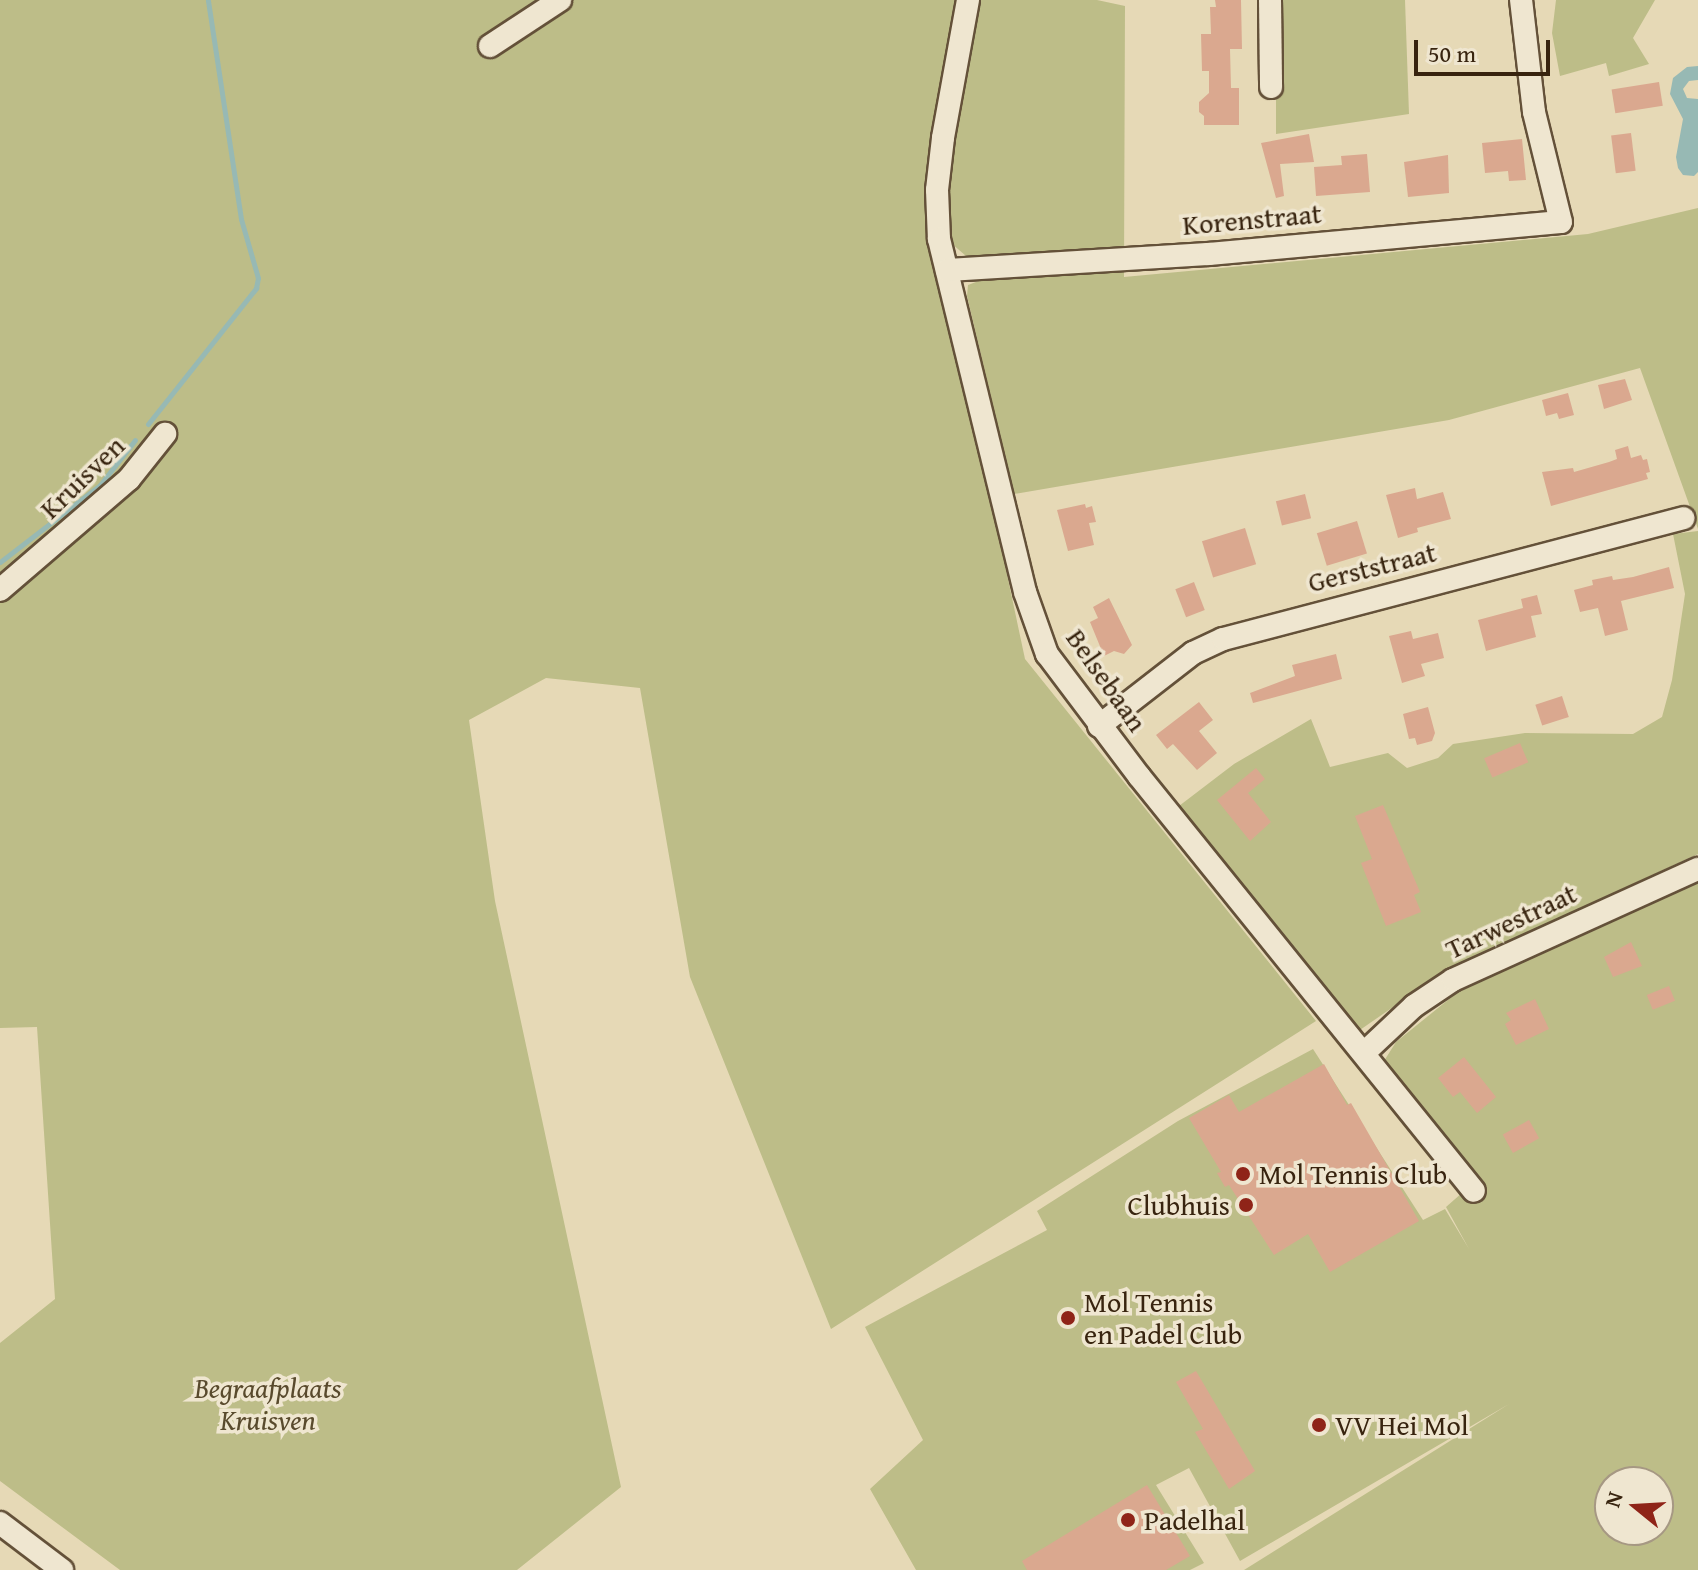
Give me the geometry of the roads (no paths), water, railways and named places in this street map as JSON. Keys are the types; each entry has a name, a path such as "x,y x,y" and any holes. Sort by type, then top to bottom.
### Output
{"street":[{"path":"490,46 560,0"},
{"name":"Belsebaan","path":"968,0 937,190 939,239 1025,592 1047,654 1099,726 1474,1191"},
{"path":"1270,0 1271,87"},
{"name":"Korenstraat","path":"947,270 1209,254 1561,222 1534,112 1521,0"},
{"name":"Kruisven","path":"0,590 129,479 165,434"},
{"name":"Gerststraat","path":"1099,726 1193,653 1223,639 1683,518"},
{"name":"Tarwestraat","path":"1364,1053 1414,1006 1453,980 1698,869"},
{"path":"0,1523 48,1566"}],"water":[{"path":"1698,66 1698,80 1689,81 1683,89 1687,98 1698,99 1698,172 1694,176 1683,175 1678,168 1676,157 1683,119 1670,94 1673,78 1687,67"}],"waterway":[{"path":"148,424 256,288 258,278 241,219 208,0"},
{"path":"0,562 100,485 135,440"}],"place":[{"name":"Mol Tennis Club","path":"1243,1174"},
{"name":"Clubhuis","path":"1246,1205"},
{"name":"Mol Tennis en Padel Club","path":"1068,1318"},
{"name":"VV Hei Mol","path":"1319,1425"},
{"name":"Padelhal","path":"1128,1520"}],"park label":[{"name":"Begraafplaats Kruisven","path":"268,1404"}]}
